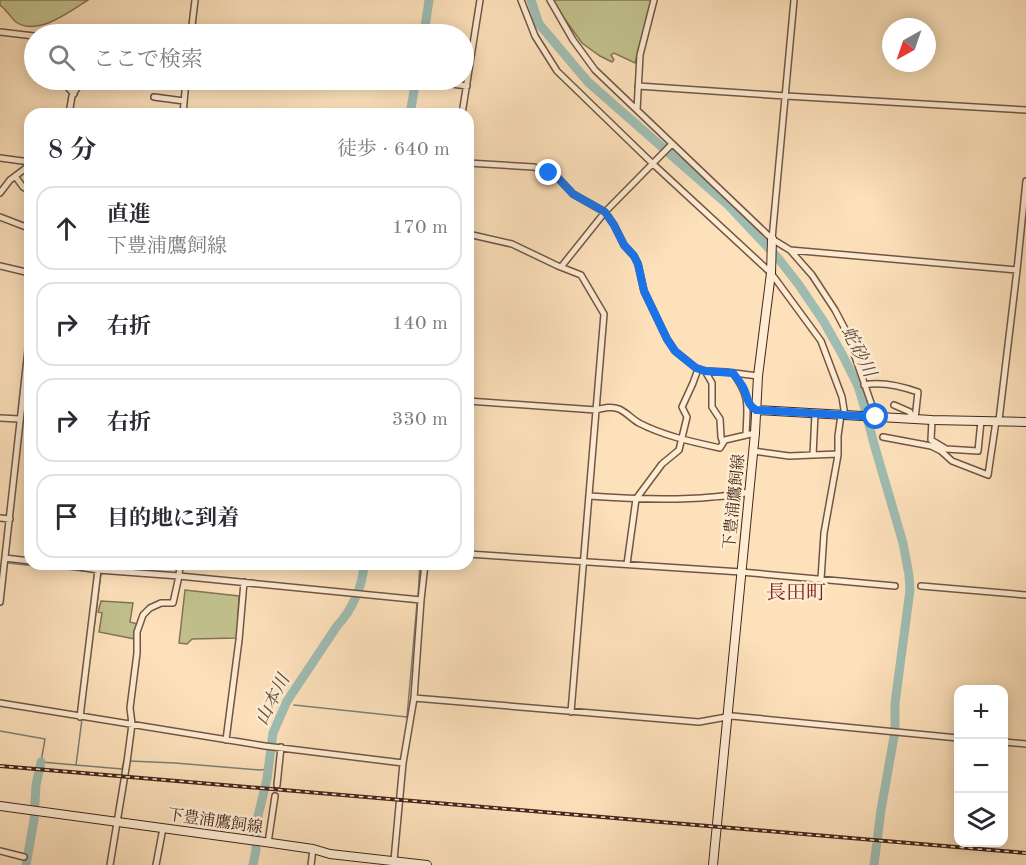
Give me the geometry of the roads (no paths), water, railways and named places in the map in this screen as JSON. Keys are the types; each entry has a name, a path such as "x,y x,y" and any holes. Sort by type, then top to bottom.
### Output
{"main road":[{"name":"下豊浦鷹飼線","path":"713,865 755,433 758,376 771,273 772,239"},
{"path":"756,410 932,420 1026,422"},
{"name":"下豊浦鷹飼線","path":"0,806 265,842 313,849 330,854 427,865"}],"street":[{"path":"192,24 195,0"},
{"path":"474,37 480,0"},
{"path":"521,0 535,36 557,71 771,273 821,341 842,397 843,415 824,533 821,579"},
{"path":"550,0 573,40 595,70 772,239 790,249 812,275 835,310 846,332 876,417"},
{"path":"636,110 640,55 654,0"},
{"path":"772,239 794,0"},
{"path":"0,32 24,35"},
{"path":"638,86 1026,110"},
{"path":"70,90 74,94"},
{"path":"70,108 72,96 76,90"},
{"path":"183,108 185,90"},
{"path":"463,108 465,90"},
{"path":"153,97 184,101"},
{"path":"561,267 605,212 672,144"},
{"path":"0,158 24,162"},
{"path":"474,164 534,167 559,179 573,194 605,212 624,245 634,256 644,291 675,351 698,369 758,376"},
{"path":"0,193 9,180 24,168"},
{"path":"15,176 24,188"},
{"path":"883,437 931,446 952,461 988,475 1023,241 1026,181"},
{"path":"0,217 24,226"},
{"path":"474,235 512,244 581,274 604,314 571,712"},
{"path":"790,249 1017,270"},
{"path":"0,266 24,272"},
{"path":"627,564 636,499 662,464 679,450 687,417 682,407 698,369"},
{"path":"705,371 712,383 712,407 720,419 723,443"},
{"path":"733,373 748,401 756,410"},
{"path":"864,385 874,382 918,392 914,419"},
{"path":"0,602 24,384"},
{"path":"474,401 596,410 609,407 620,410 639,422 681,438 720,448 725,440 755,433"},
{"path":"746,435 748,401"},
{"path":"894,405 910,412 914,419"},
{"path":"813,455 815,414"},
{"path":"0,418 20,419"},
{"path":"932,420 931,440 946,449 968,451 978,450 981,421"},
{"path":"753,451 789,456 838,454"},
{"path":"589,496 691,499 749,492"},
{"path":"0,518 9,519"},
{"path":"474,554 741,572 895,586"},
{"path":"5,558 24,560"},
{"path":"80,717 98,570 420,600"},
{"path":"110,865 128,760 132,723 130,708 138,627 143,615 150,608 161,603 173,603 180,570"},
{"path":"394,860 403,763 414,698 424,570"},
{"path":"226,740 244,582"},
{"path":"921,586 1026,595"},
{"path":"414,698 699,722 728,716 954,738"},
{"path":"0,703 265,746 403,763"},
{"path":"1008,742 1026,744"},
{"path":"277,785 279,747"},
{"path":"265,842 275,796"},
{"path":"156,865 163,828"},
{"path":"311,865 313,849"},
{"path":"0,851 24,857"}],"waterway":[{"name":"山本川","path":"425,24 429,0"},
{"name":"蛇砂川","path":"531,0 539,24 588,82 727,204 778,258 824,322 858,386 903,543 910,590 895,703 895,731 874,865"},
{"name":"山本川","path":"411,108 414,90"},
{"path":"8,563 24,565"},
{"path":"74,570 93,572"},
{"name":"山本川","path":"253,865 258,816 267,779 273,733 287,701 352,605 359,589 363,570"},
{"path":"418,596 420,570"},
{"path":"84,704 101,573"},
{"path":"294,705 407,717 417,603"},
{"name":"山本川","path":"287,701 291,702"},
{"path":"76,765 82,719"},
{"path":"0,731 45,739 41,762 122,769 124,760"},
{"path":"129,761 269,769"},
{"path":"26,865 41,762"},
{"path":"403,792 404,778"}],"railway":[{"path":"0,766 1026,853"}],"district":[{"name":"長田町","path":"796,594"}]}
